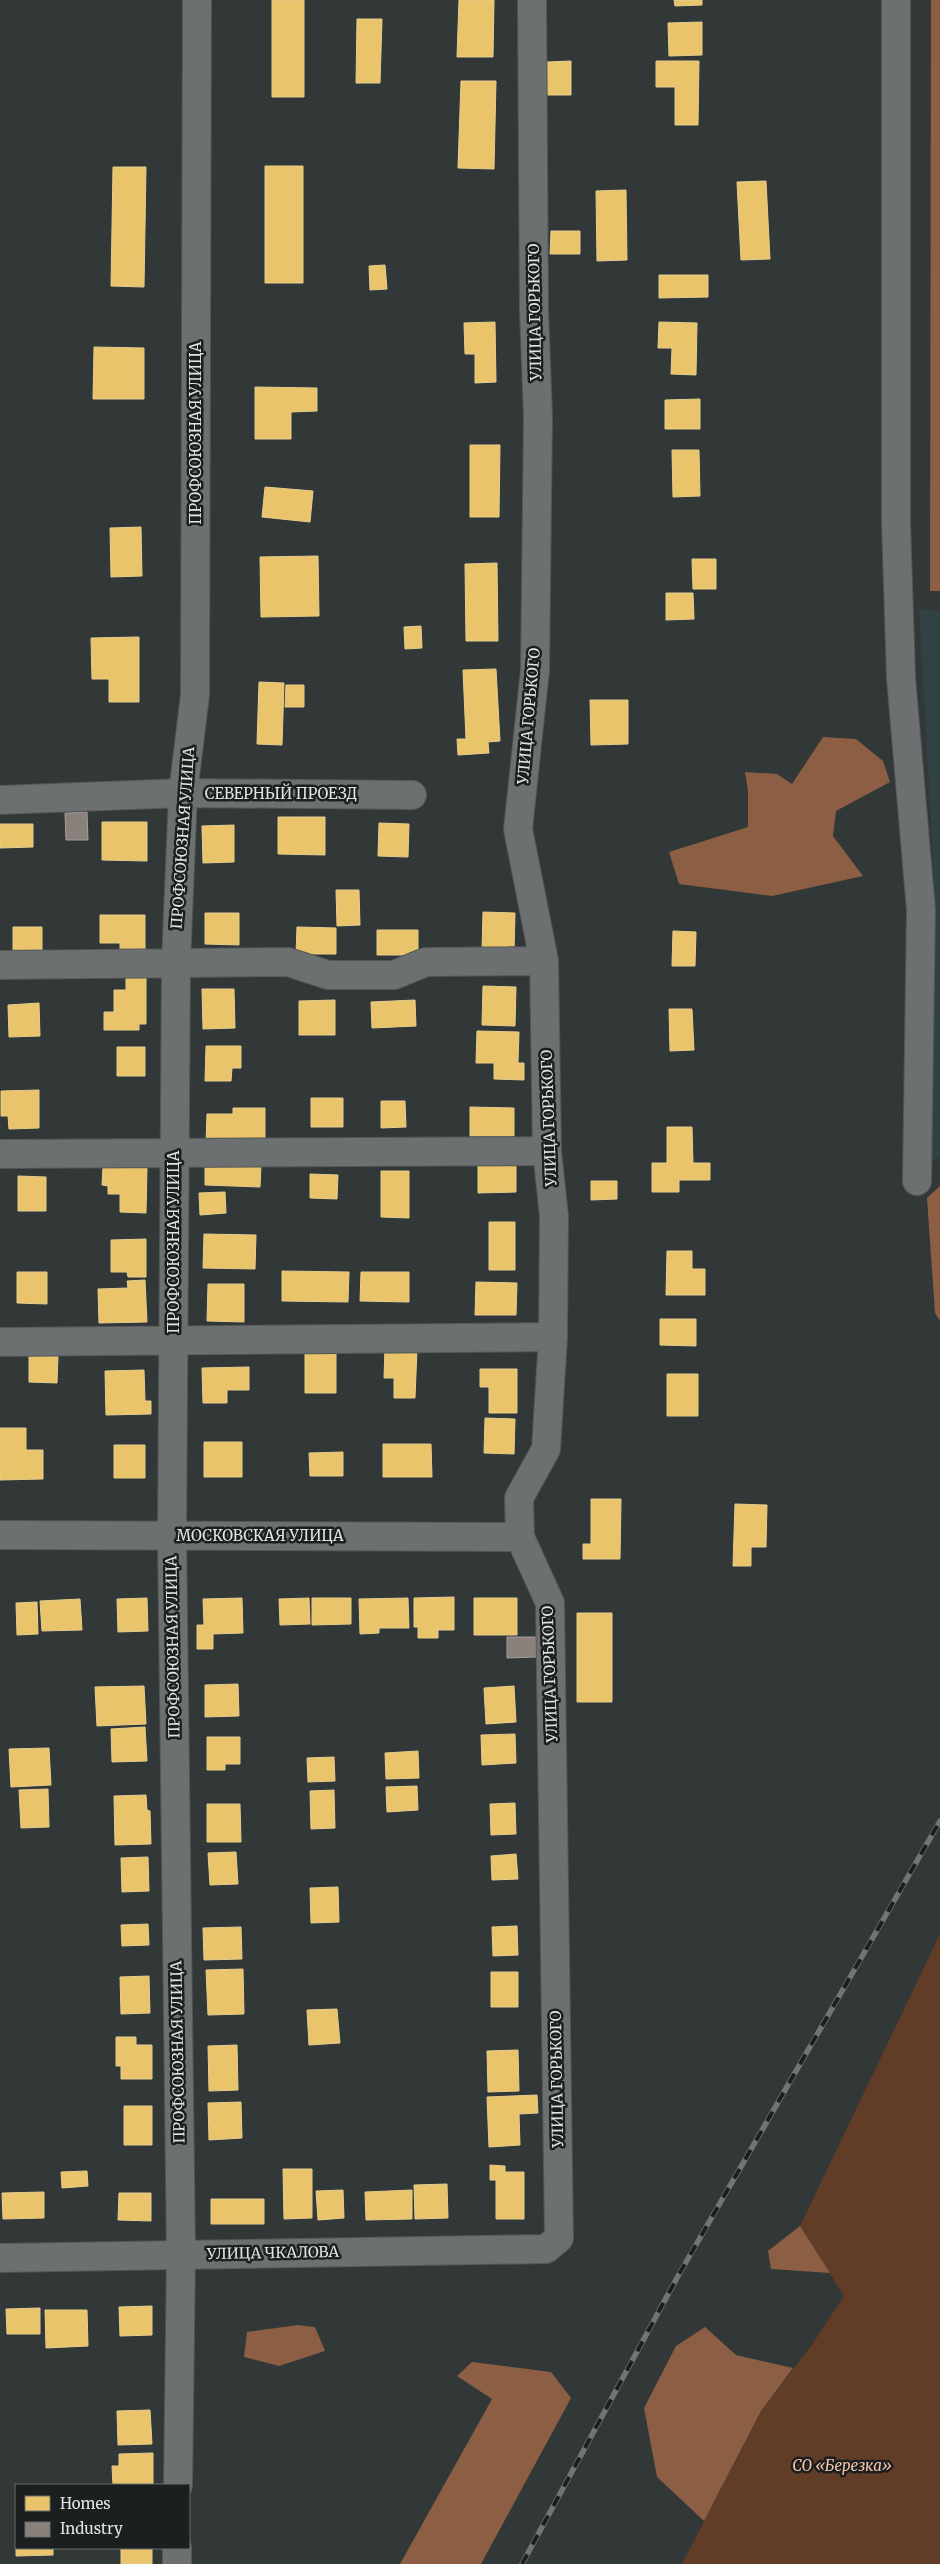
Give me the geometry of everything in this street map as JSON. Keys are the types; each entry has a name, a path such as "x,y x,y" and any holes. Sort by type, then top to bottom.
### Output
{"street":[{"name":"ПРОФСОЮЗНАЯ УЛИЦА","path":"178,2484 181,2255 172,1536 174,1153 176,963 183,793 196,695 196,0"},
{"name":"УЛИЦА ГОРЬКОГО","path":"532,0 534,311 538,417 535,670 518,829 544,961 547,1151 554,1216 553,1337 546,1449 519,1498 520,1537 550,1603 559,2238 546,2249"},
{"path":"896,0 896,522 901,678 921,910 917,1181"},
{"name":"СЕВЕРНЫЙ ПРОЕЗД","path":"0,800 183,793 412,795"},
{"path":"0,965 288,962 328,975 394,975 426,962 544,961"},
{"path":"0,1154 547,1151"},
{"path":"0,1342 553,1337"},
{"name":"МОСКОВСКАЯ УЛИЦА","path":"0,1535 520,1537"},
{"name":"УЛИЦА ЧКАЛОВА","path":"0,2258 546,2249"},
{"path":"177,2549 177,2564"}],"shaded area":[{"path":"931,0 940,0 940,591 930,591"},
{"path":"919,609 940,611 940,1154 930,1164 935,897"},
{"path":"823,737 856,739 883,761 890,782 836,811 833,836 863,876 772,896 679,884 669,852 748,827 748,791 745,772 777,774 792,784"},
{"path":"940,1186 940,1321 935,1313 927,1198"},
{"path":"800,2226 830,2273 771,2269 768,2251"},
{"path":"298,2325 315,2327 325,2351 279,2366 244,2357 247,2332"},
{"path":"705,2327 736,2355 793,2368 761,2411 704,2521 657,2477 644,2408 676,2346"},
{"path":"472,2362 551,2372 571,2398 481,2564 400,2564 492,2399 457,2376"}],"green space":[{"name":"СО «Березка»","path":"940,1934 940,2564 682,2564 761,2411 811,2346 844,2296 800,2226"}],"building: Homes":[{"path":"272,0 304,0 304,97 272,97"},
{"path":"459,0 494,0 493,57 457,57"},
{"path":"674,0 702,0 702,5 675,6"},
{"path":"357,19 382,19 380,83 356,83"},
{"path":"702,22 702,55 669,56 668,23"},
{"path":"571,61 571,95 546,95 547,62"},
{"path":"656,61 699,61 698,125 675,125 675,87 656,87"},
{"path":"461,81 496,81 494,169 458,168"},
{"path":"265,166 303,166 303,283 265,283"},
{"path":"113,167 146,167 144,287 111,286"},
{"path":"766,181 770,259 741,260 737,182"},
{"path":"626,190 627,260 597,261 596,191"},
{"path":"551,231 580,231 580,254 550,254"},
{"path":"385,265 387,289 370,290 369,266"},
{"path":"659,275 708,275 708,297 659,298"},
{"path":"495,322 496,382 475,383 475,354 465,354 464,323"},
{"path":"659,322 697,323 696,375 671,374 672,348 658,348"},
{"path":"94,347 144,348 144,399 93,399"},
{"path":"255,387 317,388 317,411 291,412 291,439 255,439"},
{"path":"700,399 700,429 665,429 665,400"},
{"path":"470,445 500,445 499,517 470,517"},
{"path":"672,450 699,450 700,496 673,497"},
{"path":"265,487 313,491 310,522 262,517"},
{"path":"141,527 142,576 111,577 110,528"},
{"path":"318,556 319,616 261,617 260,557"},
{"path":"692,559 716,559 716,589 693,589"},
{"path":"497,563 498,641 466,641 465,564"},
{"path":"666,593 693,593 694,619 666,620"},
{"path":"421,626 422,648 405,649 404,627"},
{"path":"139,637 139,702 109,702 109,679 92,679 91,638"},
{"path":"496,669 500,741 488,742 489,753 458,755 457,739 466,739 463,670"},
{"path":"259,682 284,683 282,745 257,744"},
{"path":"286,685 304,685 304,707 285,707"},
{"path":"590,700 628,700 628,744 591,745"},
{"path":"278,817 325,817 325,855 278,854"},
{"path":"102,822 147,822 147,861 102,860"},
{"path":"379,823 409,824 408,857 378,856"},
{"path":"0,824 33,824 33,847 0,848"},
{"path":"234,825 234,862 203,863 202,826"},
{"path":"336,890 359,890 360,925 337,926"},
{"path":"483,912 515,913 514,952 482,951"},
{"path":"205,913 239,913 239,945 205,944"},
{"path":"100,915 145,915 145,957 120,958 120,943 100,943"},
{"path":"13,927 42,927 42,959 13,959"},
{"path":"297,927 336,928 336,954 296,954"},
{"path":"377,930 418,930 418,955 377,955"},
{"path":"673,931 696,932 695,966 672,966"},
{"path":"126,972 146,972 146,1024 139,1024 139,1030 104,1030 104,1012 114,1012 114,990 126,990"},
{"path":"483,986 516,987 515,1026 482,1025"},
{"path":"202,989 234,989 235,1028 203,1029"},
{"path":"335,1000 335,1035 299,1035 299,1001"},
{"path":"415,1000 416,1026 372,1028 371,1002"},
{"path":"39,1003 40,1036 9,1037 8,1005"},
{"path":"669,1009 692,1009 694,1050 670,1051"},
{"path":"477,1031 519,1032 518,1063 524,1063 524,1080 494,1079 494,1063 476,1063"},
{"path":"206,1046 241,1046 241,1068 232,1068 231,1081 205,1081"},
{"path":"117,1047 145,1047 145,1076 117,1076"},
{"path":"39,1090 39,1128 9,1129 8,1116 1,1116 1,1091"},
{"path":"311,1098 343,1098 343,1127 311,1127"},
{"path":"381,1101 405,1101 406,1127 381,1128"},
{"path":"470,1107 514,1108 514,1136 470,1136"},
{"path":"233,1108 265,1108 265,1143 206,1143 207,1114 233,1114"},
{"path":"667,1127 692,1127 693,1163 710,1163 710,1180 679,1180 679,1192 652,1192 652,1163 667,1163"},
{"path":"205,1163 261,1165 260,1187 205,1185"},
{"path":"516,1163 516,1192 478,1193 478,1164"},
{"path":"103,1167 147,1167 146,1213 120,1212 120,1194 108,1194 108,1186 102,1185"},
{"path":"381,1171 409,1171 409,1218 381,1217"},
{"path":"310,1174 338,1175 337,1199 310,1198"},
{"path":"18,1176 46,1177 46,1211 18,1211"},
{"path":"591,1181 617,1181 617,1199 591,1200"},
{"path":"225,1192 226,1213 200,1215 199,1193"},
{"path":"489,1222 515,1222 515,1270 489,1270"},
{"path":"204,1234 256,1235 255,1269 203,1268"},
{"path":"146,1239 146,1277 128,1277 127,1272 111,1272 111,1240"},
{"path":"667,1251 692,1251 692,1269 705,1269 705,1295 666,1295"},
{"path":"282,1271 349,1272 348,1302 282,1301"},
{"path":"17,1272 47,1272 47,1304 17,1303"},
{"path":"361,1272 409,1272 409,1302 360,1301"},
{"path":"145,1280 147,1322 99,1323 98,1289 128,1288 127,1281"},
{"path":"476,1282 517,1283 516,1315 475,1315"},
{"path":"208,1284 244,1284 244,1322 207,1321"},
{"path":"660,1319 696,1319 696,1346 660,1345"},
{"path":"305,1348 336,1348 336,1393 305,1393"},
{"path":"385,1348 417,1349 415,1398 394,1398 394,1378 384,1378"},
{"path":"29,1356 58,1356 57,1383 29,1382"},
{"path":"249,1367 249,1390 227,1390 227,1403 203,1403 202,1368"},
{"path":"480,1369 517,1369 517,1413 489,1413 489,1387 480,1387"},
{"path":"144,1370 145,1401 151,1401 151,1414 106,1415 105,1371"},
{"path":"667,1374 698,1374 698,1416 667,1416"},
{"path":"485,1418 515,1419 514,1454 484,1453"},
{"path":"0,1428 26,1428 26,1450 43,1450 43,1479 0,1480"},
{"path":"204,1442 242,1442 242,1477 204,1477"},
{"path":"383,1444 431,1444 432,1477 383,1477"},
{"path":"114,1445 145,1445 145,1478 114,1478"},
{"path":"343,1452 343,1476 310,1476 309,1453"},
{"path":"591,1499 621,1499 620,1559 583,1559 583,1544 591,1544"},
{"path":"735,1504 767,1505 766,1547 751,1547 751,1566 733,1566"},
{"path":"454,1597 454,1630 438,1630 438,1638 418,1638 418,1627 414,1627 414,1598"},
{"path":"147,1598 148,1631 118,1632 117,1599"},
{"path":"242,1598 243,1633 213,1634 213,1649 197,1649 197,1625 204,1625 203,1599"},
{"path":"309,1598 310,1624 280,1625 279,1599"},
{"path":"312,1598 351,1598 351,1624 312,1625"},
{"path":"408,1598 409,1628 379,1628 379,1633 360,1634 359,1599"},
{"path":"474,1598 517,1598 517,1635 474,1635"},
{"path":"80,1599 82,1630 42,1631 40,1601"},
{"path":"37,1602 38,1634 17,1635 16,1603"},
{"path":"577,1613 612,1613 612,1702 577,1702"},
{"path":"238,1684 239,1716 205,1717 205,1685"},
{"path":"144,1686 146,1724 97,1726 95,1687"},
{"path":"514,1686 516,1722 486,1724 484,1688"},
{"path":"145,1727 147,1761 112,1762 111,1729"},
{"path":"515,1734 516,1763 482,1765 481,1735"},
{"path":"207,1737 240,1737 240,1764 225,1764 225,1770 207,1770"},
{"path":"49,1748 51,1785 11,1787 9,1749"},
{"path":"418,1751 419,1778 386,1779 385,1753"},
{"path":"334,1757 335,1781 308,1782 307,1758"},
{"path":"417,1786 418,1810 387,1812 386,1787"},
{"path":"48,1789 49,1827 21,1828 19,1790"},
{"path":"334,1790 335,1828 311,1829 310,1791"},
{"path":"146,1795 147,1810 150,1811 151,1844 115,1845 114,1796"},
{"path":"515,1803 516,1834 491,1835 490,1804"},
{"path":"207,1804 240,1804 241,1842 207,1842"},
{"path":"236,1852 238,1884 210,1885 208,1853"},
{"path":"516,1854 518,1879 492,1880 491,1856"},
{"path":"148,1857 149,1891 122,1892 121,1858"},
{"path":"338,1887 339,1922 311,1923 310,1888"},
{"path":"148,1924 149,1945 122,1946 121,1925"},
{"path":"517,1926 518,1955 493,1956 492,1927"},
{"path":"241,1927 242,1959 204,1960 203,1928"},
{"path":"243,1969 244,2014 208,2015 206,1970"},
{"path":"491,1972 518,1972 518,2007 491,2007"},
{"path":"149,1976 150,2013 121,2014 120,1977"},
{"path":"337,2009 340,2043 309,2045 307,2010"},
{"path":"116,2037 136,2037 136,2045 152,2045 152,2079 121,2079 121,2066 116,2066"},
{"path":"237,2045 238,2090 209,2091 208,2046"},
{"path":"518,2050 519,2091 488,2092 487,2051"},
{"path":"537,2095 538,2113 519,2114 520,2145 489,2147 487,2097"},
{"path":"241,2102 242,2138 209,2140 208,2103"},
{"path":"124,2106 152,2106 152,2145 124,2145"},
{"path":"490,2165 505,2166 505,2172 524,2172 524,2219 496,2219 496,2180 490,2180"},
{"path":"283,2169 312,2169 312,2218 284,2219"},
{"path":"87,2171 88,2186 62,2188 61,2172"},
{"path":"447,2184 448,2218 415,2219 414,2185"},
{"path":"343,2190 344,2218 318,2220 316,2191"},
{"path":"412,2190 412,2219 366,2220 365,2192"},
{"path":"44,2192 44,2218 3,2219 2,2193"},
{"path":"119,2193 151,2193 151,2221 118,2220"},
{"path":"211,2199 264,2199 264,2224 211,2224"},
{"path":"152,2306 152,2335 120,2336 119,2307"},
{"path":"40,2308 40,2334 7,2334 6,2309"},
{"path":"45,2310 87,2310 88,2346 46,2348"},
{"path":"150,2410 152,2444 118,2445 117,2411"},
{"path":"153,2453 153,2484 113,2484 112,2466 119,2466 119,2454"},
{"path":"16,2549 53,2549 53,2555 16,2556"},
{"path":"121,2549 152,2549 152,2564 121,2564"}],"building: Industry":[{"path":"87,812 88,840 66,840 65,813"},
{"path":"507,1637 536,1637 536,1657 507,1658"}],"railway":[{"path":"522,2564 678,2276 940,1821"}]}
